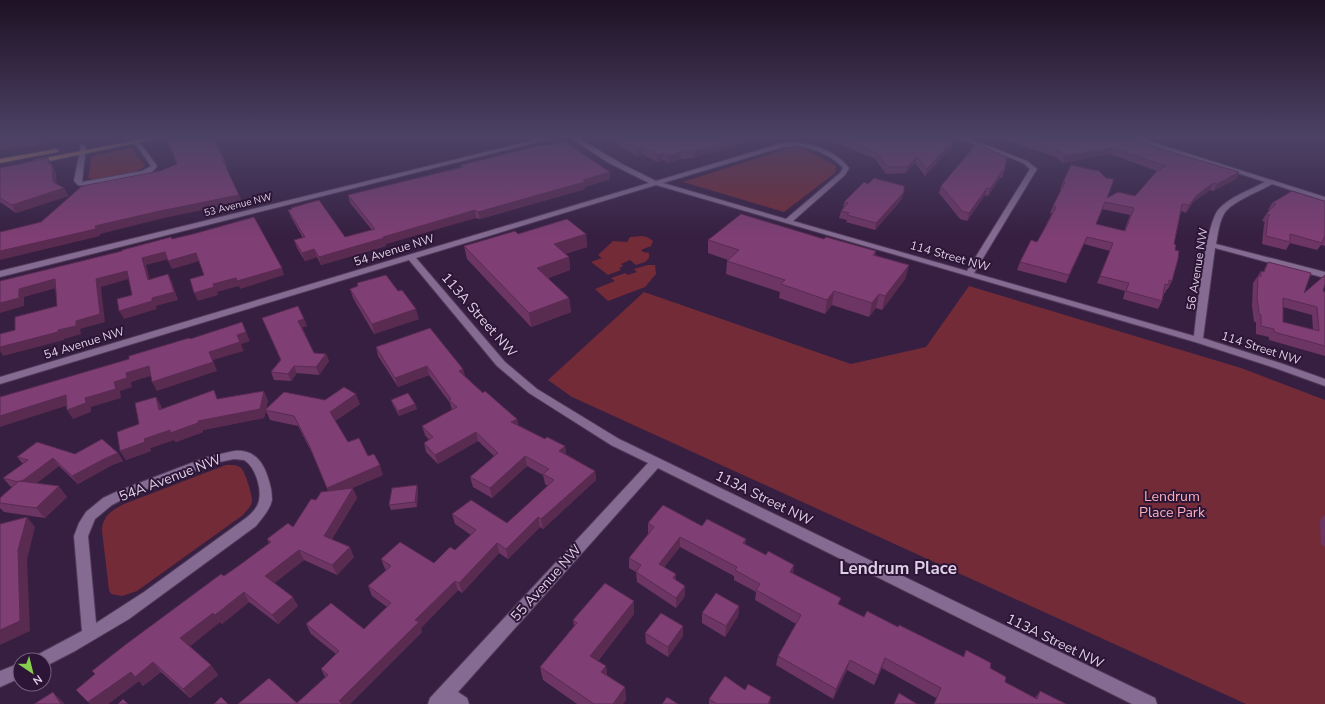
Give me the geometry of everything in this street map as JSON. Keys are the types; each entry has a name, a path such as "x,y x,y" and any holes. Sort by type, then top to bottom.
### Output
{"street":[{"path":"80,171 78,181 80,184 93,183 148,171"},
{"name":"53 Avenue NW","path":"0,274 418,171"},
{"name":"114 Street NW","path":"630,171 656,183 1198,340 1279,366 1325,383"},
{"name":"54 Avenue NW","path":"0,381 696,171"},
{"name":"54 Avenue NW","path":"788,222 845,171"},
{"path":"969,274 1034,171"},
{"path":"1236,171 1325,199"},
{"name":"56 Avenue NW","path":"1198,340 1212,245 1216,223 1221,212 1230,205 1271,182"},
{"path":"1212,245 1325,275"},
{"name":"113A Street NW","path":"411,258 494,358 534,391 585,424 615,442 1149,704"},
{"name":"54A Avenue NW","path":"52,655 90,634 135,607 251,522 264,507 266,499 265,490 257,463 243,455 219,458 124,494 102,505 92,513 84,524 81,536 90,634"},
{"name":"55 Avenue NW","path":"441,698 656,462"},
{"path":"0,679 12,674"},
{"path":"441,698 461,704"}],"green space":[{"path":"89,171 136,171 95,180 88,178"},
{"path":"718,171 835,171 835,173 784,212 683,182"},
{"path":"642,236 653,241 651,246 641,250 649,253 649,258 645,262 636,265 630,260 621,264 623,266 619,268 621,270 608,275 591,262 602,258 598,255 613,241 627,242 630,237"},
{"path":"648,265 655,265 656,274 645,287 608,301 595,289 615,281 611,278 625,273 628,275 637,272 634,269"},
{"name":"Lendrum Place Park","path":"969,286 1241,368 1325,400 1325,704 1246,704 572,397 548,380 644,292 851,364 926,347"},
{"path":"226,465 236,465 243,470 245,474 252,502 250,507 243,515 137,591 122,596 111,594 109,590 102,531 102,526 108,514 124,504"}],"building":[{"path":"0,171 52,171 53,182 64,188 12,205 0,198"},
{"path":"160,171 228,171 239,195 95,226 96,229 0,251 0,232 41,222 82,186"},
{"path":"447,171 610,172 583,180 585,182 478,212 475,210 319,257 314,249 302,253 294,240 305,237 288,210 292,209 291,208 319,200 345,237 375,229 348,195"},
{"path":"954,171 1004,171 1002,171 990,189 987,188 969,213 962,211 941,186"},
{"path":"1068,171 1098,171 1106,178 1114,179 1107,198 1118,192 1135,196 1157,171 1239,172 1217,184 1213,183 1197,195 1189,205 1182,204 1174,244 1176,245 1175,250 1179,251 1178,259 1172,281 1169,280 1169,285 1165,284 1162,301 1126,291 1129,283 1100,276 1113,243 1087,237 1069,275 1020,262 1031,240 1037,242 1045,228 1056,207 1053,206 1065,182 1063,182","holes":["1105,202 1134,208 1125,231 1096,224"]},
{"path":"874,178 904,186 904,192 876,223 847,215 849,213 841,211 848,203 844,202 864,182 868,184"},
{"path":"1292,191 1325,201 1325,237 1322,243 1290,234 1290,242 1266,236 1268,217 1270,215 1266,214 1276,204 1272,203"},
{"path":"741,214 824,239 826,237 876,251 873,255 909,265 885,296 879,294 872,303 834,291 827,300 781,284 785,280 727,261 739,250 708,240"},
{"path":"254,217 282,268 237,281 236,278 213,284 214,287 194,293 190,279 204,275 196,253 168,261 165,252 142,258 148,280 168,274 174,292 152,298 152,301 119,311 117,299 132,295 127,271 96,279 100,314 76,321 76,326 58,330 58,332 0,347 0,334 15,330 15,317 57,306 55,279 19,289 19,298 0,303 0,281 122,251 171,237 172,239 193,234"},
{"path":"567,219 586,234 554,244 569,257 537,268 569,298 529,313 464,246 515,231 518,234"},
{"path":"1268,262 1311,273 1304,293 1325,275 1323,291 1325,292 1325,346 1274,332 1274,329 1261,326 1261,315 1259,314 1257,298 1258,276 1261,276 1261,271 1264,272","holes":["1283,298 1317,307 1319,331 1283,322"]},
{"path":"386,275 398,291 402,290 416,309 372,324 350,289 358,286 357,283"},
{"path":"298,306 304,319 298,321 314,353 326,354 316,367 294,366 288,374 271,372 281,360 262,318"},
{"path":"242,322 246,332 237,335 240,342 209,352 213,362 152,382 149,366 126,373 127,378 114,382 116,389 85,398 86,403 67,410 66,395 0,416 0,397 129,359 129,356 189,338 190,339"},
{"path":"430,328 463,369 459,371 483,393 485,391 517,419 511,422 545,439 547,437 565,446 559,451 595,471 541,519 538,517 506,549 497,543 459,583 455,581 415,620 419,622 339,701 343,704 238,704 269,678 297,703 328,675 321,669 339,651 306,624 331,603 364,629 391,603 368,586 391,566 381,559 400,542 434,563 450,547 455,550 476,530 452,514 471,500 507,523 554,480 543,474 549,469 525,456 490,488 470,477 498,453 476,432 435,455 424,443 433,437 422,426 457,407 449,400 451,399 427,366 395,378 376,347"},
{"path":"344,387 356,394 330,412 348,442 359,438 368,456 374,454 380,465 327,488 309,445 294,416 265,410 284,392 325,400"},
{"path":"214,390 217,399 264,391 260,409 198,421 198,423 170,433 170,430 144,439 145,442 120,451 117,432 139,424 135,403 156,397 159,410"},
{"path":"408,393 415,404 398,411 391,400"},
{"path":"102,439 118,453 72,476 53,458 22,481 18,482 3,478 28,460 17,457 37,442 75,454"},
{"path":"19,481 59,486 36,508 0,503 0,498"},
{"path":"417,485 415,502 389,505 392,488"},
{"path":"353,488 324,536 350,547 332,565 299,550 265,576 293,597 272,615 244,592 215,615 213,613 180,638 211,665 183,689 153,662 135,677 131,672 88,702 76,690 95,674 92,671 125,645 221,574 224,576 271,542 267,539 288,523 293,527 311,499 316,500 321,492"},
{"path":"663,505 702,526 707,519 746,539 743,543 766,555 768,551 794,565 790,572 841,598 838,604 864,617 867,611 964,657 966,650 991,663 990,668 1006,677 1005,682 1037,699 1040,691 1066,704 934,704 941,688 885,658 878,675 850,660 836,689 778,656 801,615 756,590 760,584 735,570 737,567 680,537 659,564 676,574 673,578 685,586 676,598 636,572 641,565 629,558 654,527 648,523"},
{"path":"27,517 18,550 20,621 0,630 0,524"},
{"path":"605,583 634,601 590,656 606,666 601,672 625,687 613,704 594,704 540,667 577,623 573,620"},
{"path":"716,593 739,606 726,626 702,613"},
{"path":"661,613 683,626 668,647 645,633"},
{"path":"725,676 745,690 748,684 771,697 768,704 717,704 709,699"},
{"path":"53,692 61,704 34,704"},
{"path":"899,693 917,704 894,704"},
{"path":"221,697 228,704 214,704"},
{"path":"667,697 678,704 662,704"},
{"path":"123,699 128,704 118,704"}],"district":[{"name":"Lendrum Place","path":"898,568"}]}
